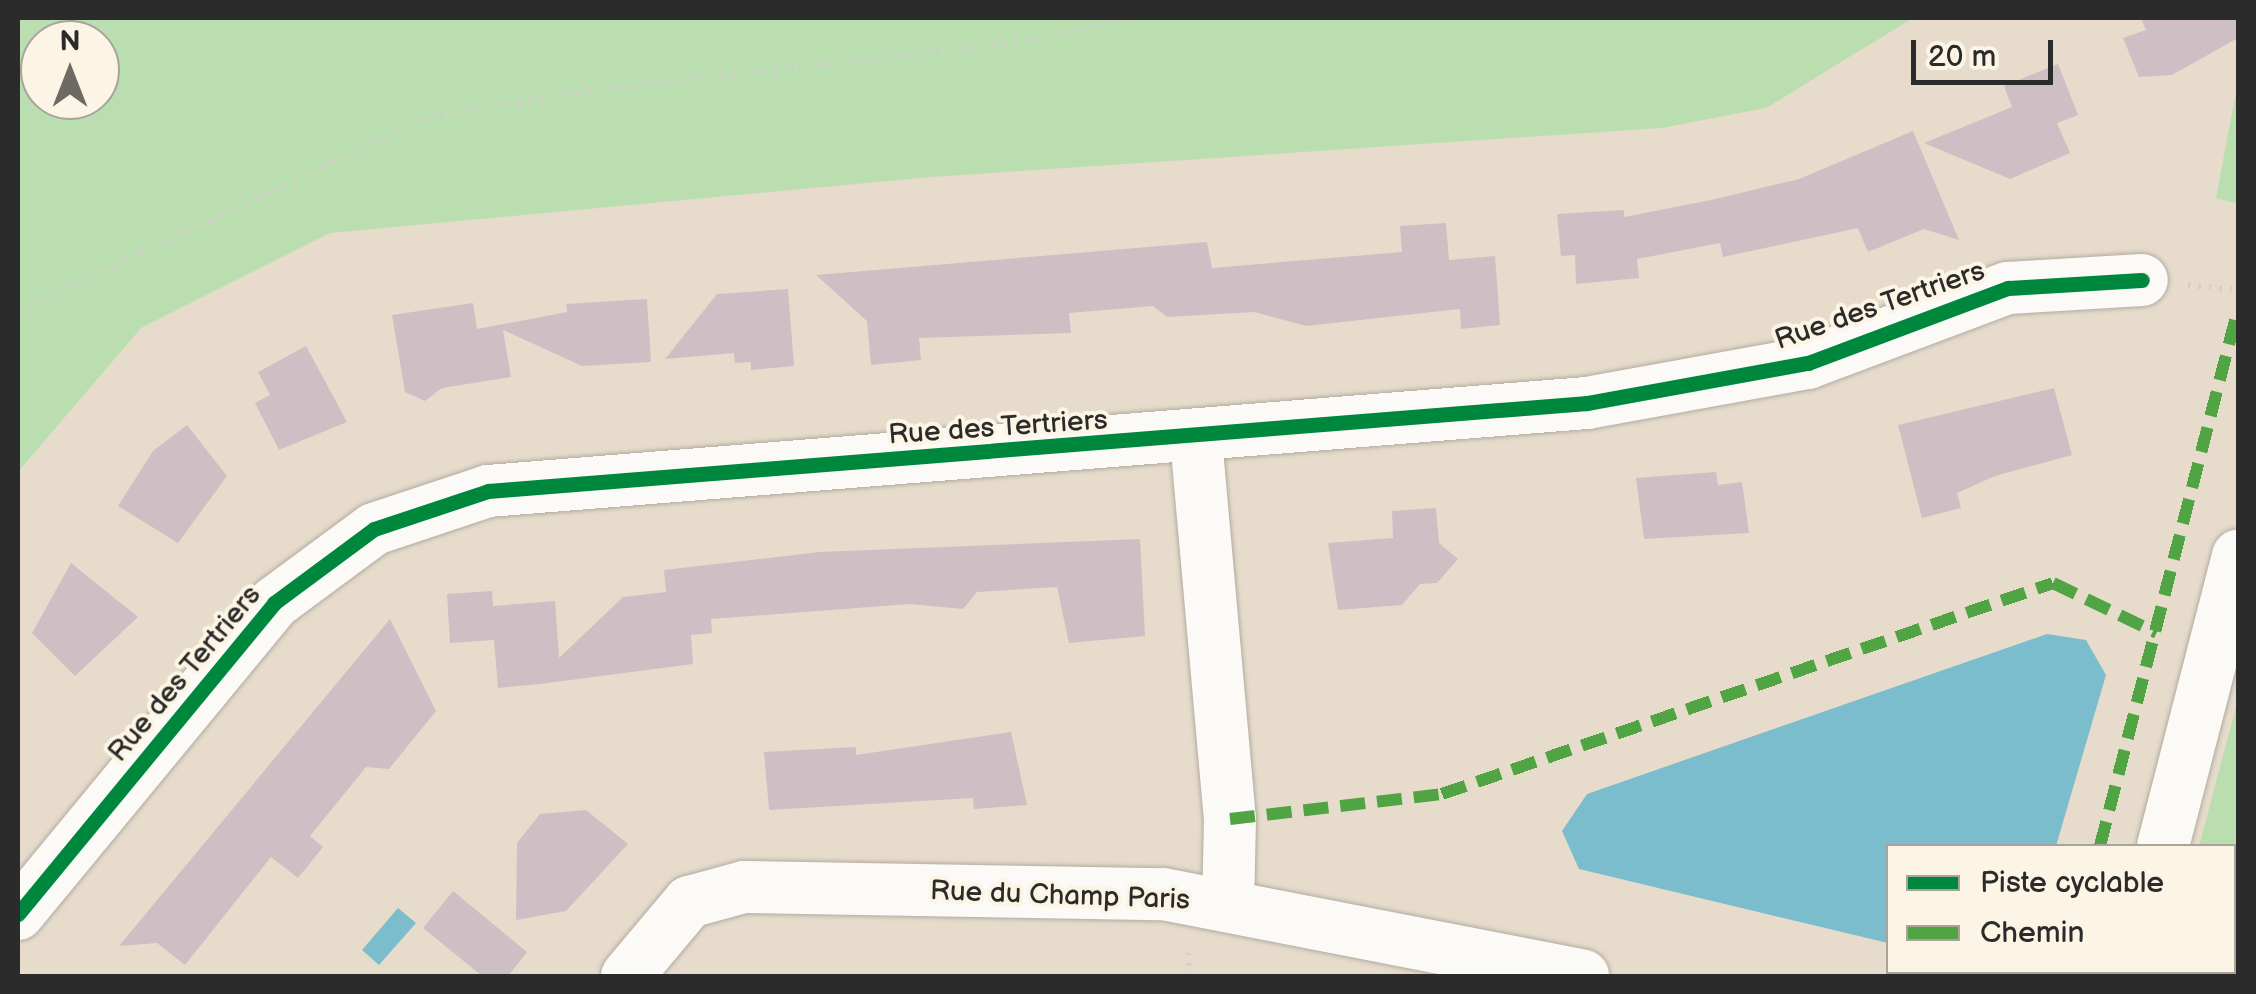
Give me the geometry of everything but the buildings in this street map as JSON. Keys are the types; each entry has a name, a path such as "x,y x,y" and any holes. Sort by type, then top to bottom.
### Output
{"street":[{"name":"Rue des Tertriers","path":"18,914 274,602 374,528 488,491 1196,439 1588,402 1808,363 2008,288 2142,280"},
{"path":"1196,439 1230,819 1228,906"},
{"path":"2164,844 2238,556"},
{"name":"Rue du Champ Paris","path":"628,976 689,902 744,888 1162,894 1583,976"}],"path":[{"path":"18,311 424,119 576,92 1004,44 1132,18"}],"green space":[{"path":"18,18 1913,18 1766,108 1662,128 931,177 330,233 141,328 18,472"},
{"path":"2238,81 2238,204 2216,198"},
{"path":"2238,699 2238,976 2165,976 2236,974 2236,844 2200,844"}],"water":[{"path":"2047,634 2086,640 2106,675 2057,844 1886,844 1886,943 1579,869 1562,831 1587,794"},
{"path":"398,908 416,923 379,965 362,950"}],"marked path":[{"path":"2101,844 2238,309"},
{"path":"1230,819 1442,794 2053,583 2157,633"}],"cycle path":[{"path":"18,914 274,603 374,529 488,491 1587,403 1808,363 2008,288 2142,280"}]}
